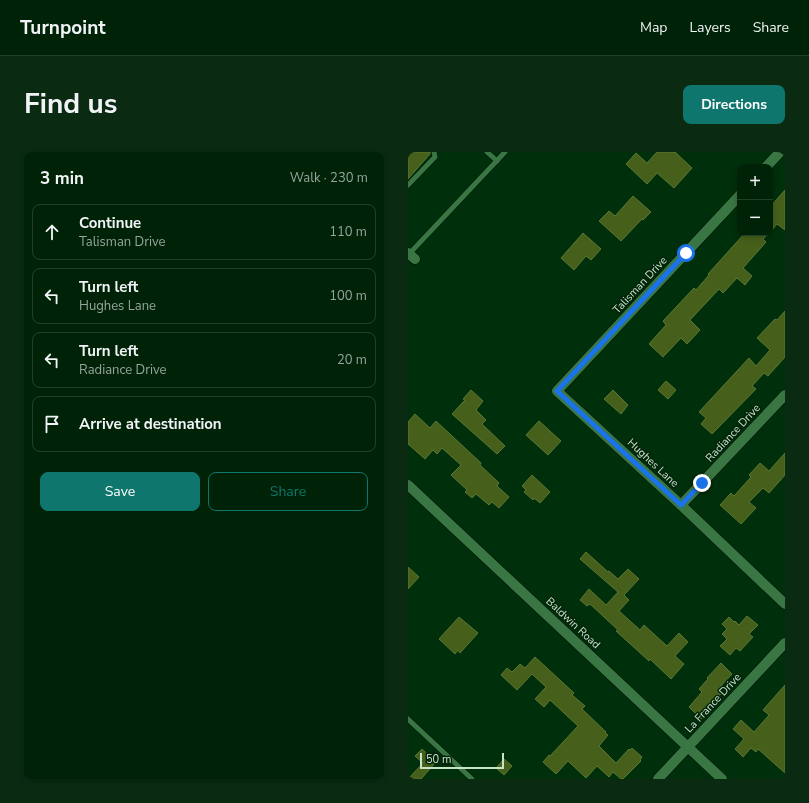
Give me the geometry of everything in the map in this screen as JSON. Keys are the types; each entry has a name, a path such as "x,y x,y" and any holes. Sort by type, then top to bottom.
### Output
{"street":[{"path":"769,164 780,152"},
{"name":"Talisman Drive","path":"557,391 737,198"},
{"name":"Hughes Lane","path":"557,391 681,505 785,604"},
{"name":"Radiance Drive","path":"681,505 785,395"},
{"name":"Baldwin Road","path":"408,485 722,779"},
{"name":"La France Drive","path":"658,779 785,643"}],"lane":[{"path":"408,185 435,157 434,152"},
{"path":"487,152 497,161"},
{"path":"410,255 505,152"},
{"path":"408,719 472,779"}],"building":[{"path":"408,152 430,152 430,154 408,179"},
{"path":"657,152 675,152 692,168 674,188 657,173 647,184 626,164 636,153 647,163"},
{"path":"785,190 785,230 777,224 773,229 773,204"},
{"path":"633,196 651,212 643,220 642,219 621,241 599,221 609,211 615,216"},
{"path":"583,233 601,249 591,260 586,256 574,270 561,258"},
{"path":"742,236 766,236 763,239 766,242 743,268 752,276 745,285 737,278 723,293 719,289 690,320 700,330 687,344 681,338 663,357 649,344 666,325 663,321 694,288 696,290 709,275 708,274"},
{"path":"785,311 785,357 768,376 764,373 752,386 756,389 712,434 701,424 706,418 699,412 749,358 756,366 770,350 757,338"},
{"path":"666,381 676,390 668,399 658,390"},
{"path":"471,390 483,401 476,410 486,420 482,424 505,446 497,454 452,414 465,400 463,399"},
{"path":"613,390 628,405 621,414 604,399"},
{"path":"415,414 430,428 436,421 481,463 480,465 499,483 497,486 509,497 499,508 492,502 489,505 476,494 472,498 465,492 467,490 451,475 461,465 442,448 437,454 433,450 425,459 408,444 408,422"},
{"path":"539,421 561,441 548,455 526,435"},
{"path":"785,453 785,475 769,493 763,488 749,502 756,508 741,524 720,505 731,493 734,496 751,477 749,475 760,463 769,471"},
{"path":"532,475 550,492 540,503 534,498 533,500 524,492 526,490 522,486"},
{"path":"586,552 618,579 628,569 639,579 624,595 629,600 619,611 640,630 644,625 667,646 679,633 688,642 675,656 684,664 671,679 650,659 649,661 616,631 618,630 590,604 587,606 580,600 589,589 606,605 618,592 580,559"},
{"path":"408,567 419,577 408,589"},
{"path":"747,616 758,625 749,634 753,637 740,651 736,648 730,655 720,646 727,639 722,634 727,629 722,624 729,617 739,625"},
{"path":"459,617 478,633 460,653 458,650 455,654 439,639"},
{"path":"535,657 574,693 572,695 585,706 582,709 606,732 605,733 608,735 599,746 616,763 629,749 630,750 632,748 642,757 640,760 641,761 623,779 613,772 609,777 597,766 586,778 568,761 556,774 543,762 578,726 550,700 544,707 535,699 546,687 532,674 517,690 501,675 507,668 512,672 520,664 525,668"},
{"path":"721,663 732,674 718,689 722,693 713,702 716,704 701,719 689,707 702,692 699,689 708,679 707,678"},
{"path":"785,685 785,773 758,749 756,752 751,748 743,757 735,749 744,739 733,729 741,720 754,732 769,715 763,710"},
{"path":"422,749 436,762 421,779 408,779 423,763 415,756"},
{"path":"504,759 512,766 504,775 496,768"}],"route":[{"path":"686,253 557,391 681,505 702,483"}]}
